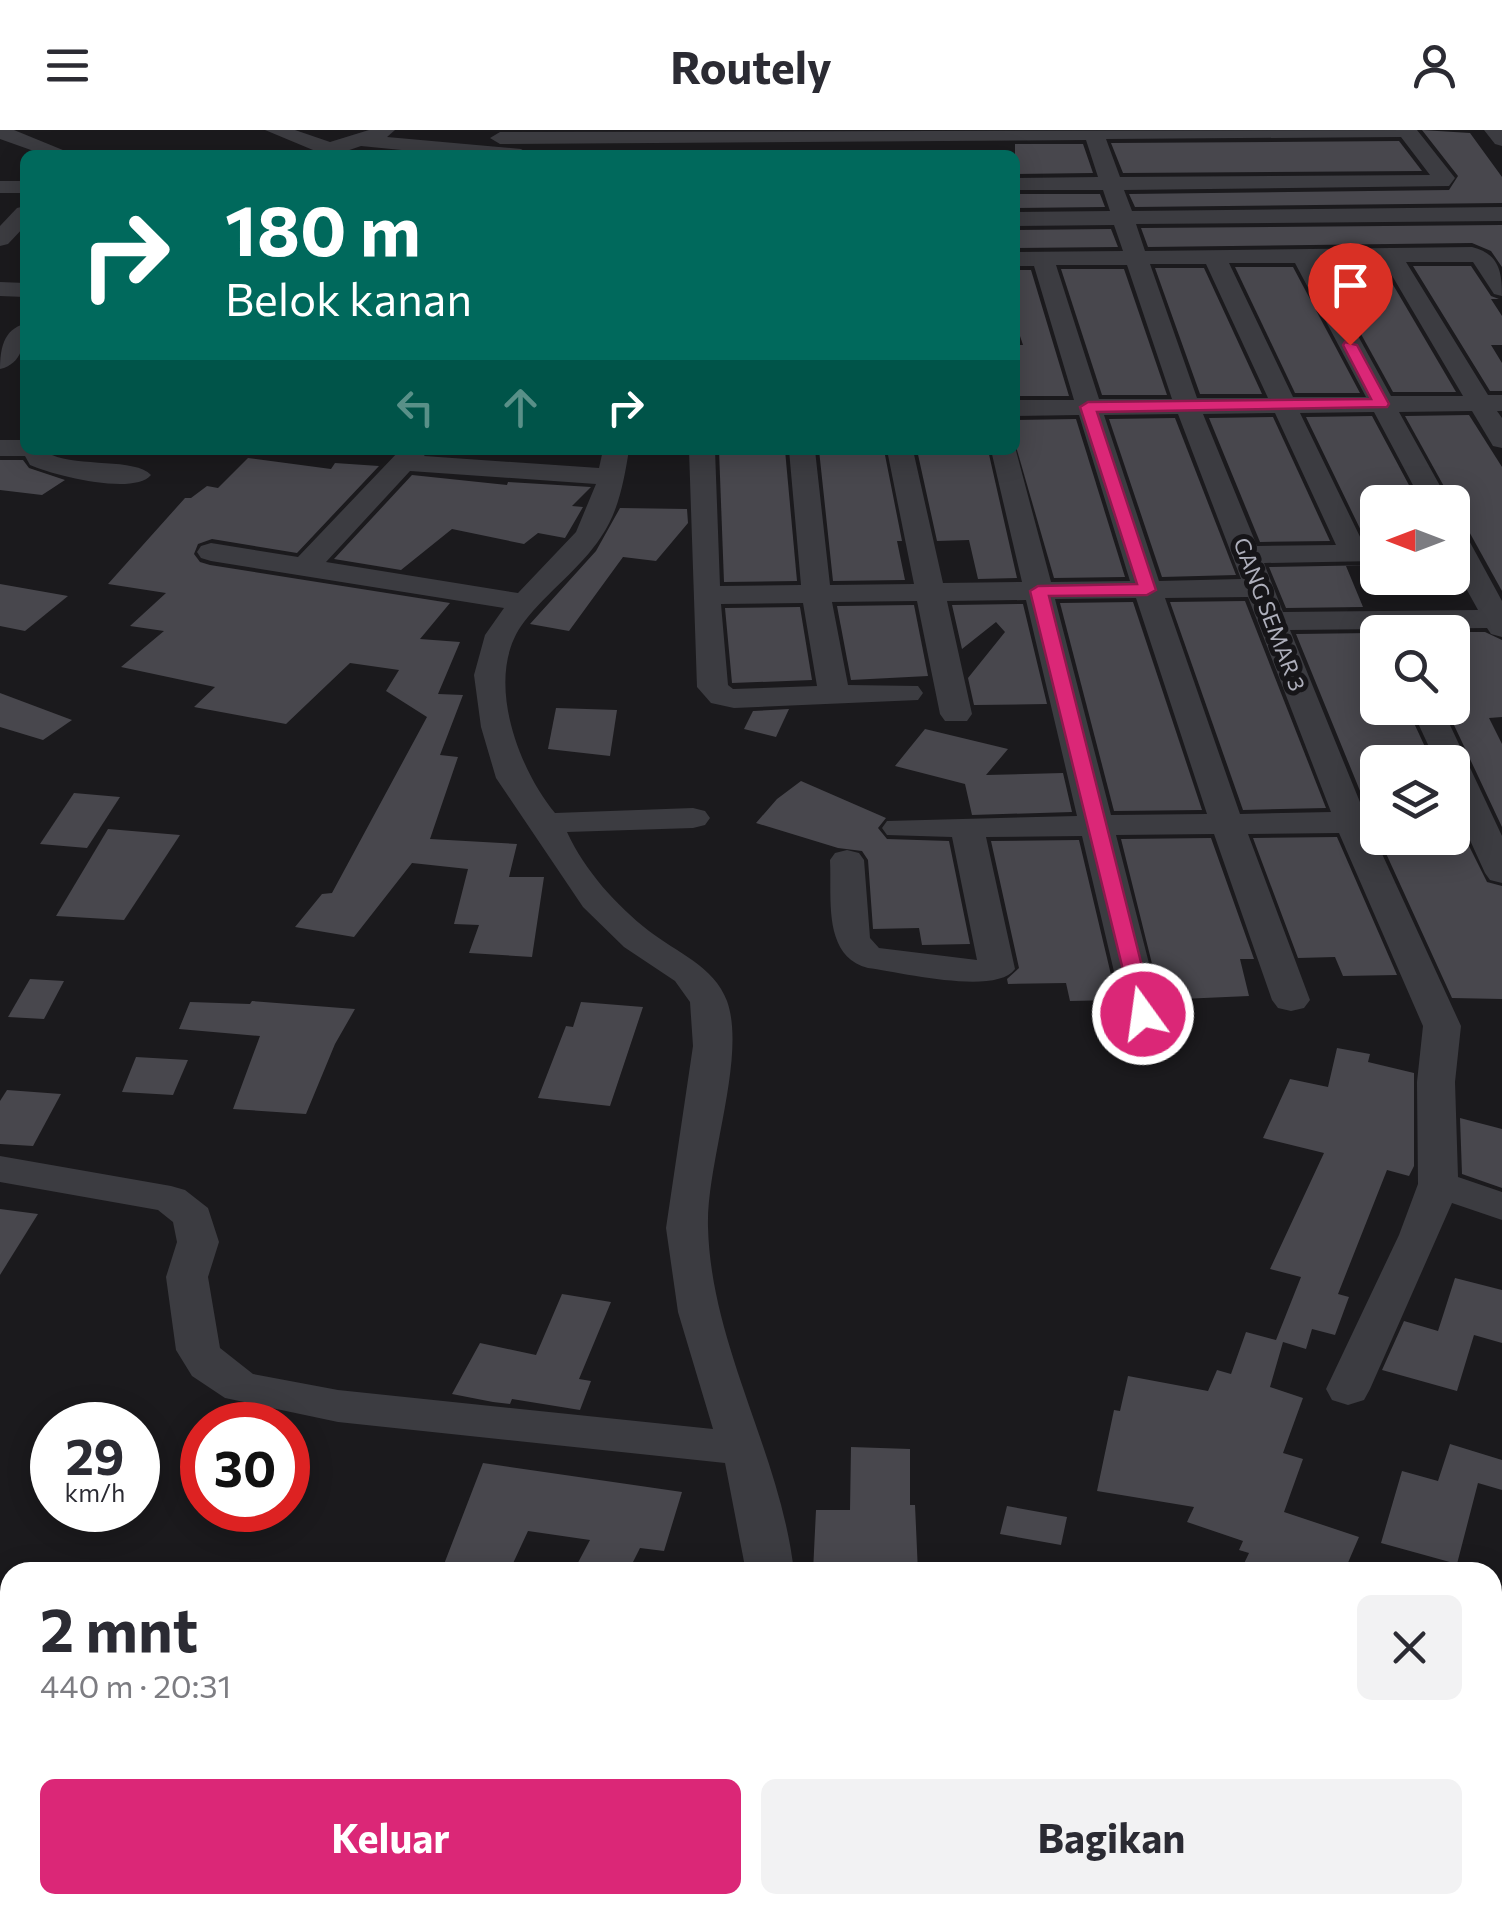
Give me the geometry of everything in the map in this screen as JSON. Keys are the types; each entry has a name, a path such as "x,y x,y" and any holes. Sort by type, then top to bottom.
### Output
{"street":[{"path":"274,130 320,150"},
{"path":"1494,130 1502,140"},
{"path":"331,150 375,136 509,148 1093,131 1406,131 1444,178 1020,184"},
{"name":"GANG SEMAR 3","path":"1093,131 1111,158 1134,257 1246,555 1360,813"},
{"path":"0,132 51,150"},
{"path":"1389,156 1428,156"},
{"path":"1074,158 1111,158"},
{"path":"1020,219 1502,214"},
{"path":"0,239 20,218"},
{"path":"1020,259 1477,255 1502,289"},
{"path":"1303,256 1426,485"},
{"path":"1391,256 1491,403 1502,440"},
{"path":"1214,257 1283,405 1360,543"},
{"path":"1043,259 1147,590 1225,822 1291,1000"},
{"path":"0,362 20,337"},
{"path":"1020,408 1491,403"},
{"path":"39,455 39,459 65,471 138,474"},
{"path":"702,455 706,595 714,687 722,696 907,694"},
{"path":"802,455 816,594 834,695"},
{"path":"901,455 956,714"},
{"path":"1005,455 1143,1014"},
{"path":"305,567 410,456 613,464 589,534 526,604 493,648 489,678 510,776 546,823 560,852 612,917 638,940 689,973 710,1002 708,1056 687,1224 700,1328 743,1449 767,1539 769,1562"},
{"path":"210,552 526,604"},
{"path":"1246,555 1360,554"},
{"path":"1470,561 1491,583 1500,624 1470,625"},
{"path":"706,595 1259,588"},
{"path":"1272,621 1360,625"},
{"path":"546,823 693,818"},
{"path":"1478,819 1502,873"},
{"path":"900,828 1360,822"},
{"path":"847,860 852,940 859,950 868,957 990,973 997,969 967,828"},
{"name":"GANG SEMAR 3","path":"1377,855 1442,1026 1436,1082 1438,1184"},
{"path":"0,1169 171,1199 193,1217 198,1242 188,1277 188,1301 198,1350 208,1366 241,1387 338,1406 743,1449"},
{"path":"1348,1389 1420,1235 1438,1184 1502,1207"}],"building":[{"path":"1422,130 1470,133 1502,177 1502,203 1135,207 1129,194 1449,190 1458,176"},
{"path":"1399,141 1422,171 1123,173 1111,143"},
{"path":"1015,144 1083,144 1093,173 1020,174 1020,150 1015,150"},
{"path":"1020,194 1100,194 1105,207 1020,208"},
{"path":"1502,225 1502,267 1491,251 1472,243 1148,247 1141,228"},
{"path":"1111,229 1118,247 1020,248 1020,230"},
{"path":"1382,266 1456,392 1393,392 1324,267"},
{"path":"1413,266 1471,266 1491,296 1499,299 1491,299 1502,316 1502,345 1491,345 1502,363 1502,391 1490,391"},
{"path":"1235,267 1293,267 1360,393 1295,393"},
{"path":"1155,268 1204,268 1262,394 1200,394"},
{"path":"1061,269 1124,269 1167,395 1102,395"},
{"path":"1020,270 1031,270 1069,396 1020,396"},
{"path":"1469,415 1502,467 1502,591 1470,533 1470,485 1443,485 1405,416"},
{"path":"1372,416 1409,485 1360,485 1360,529 1306,417"},
{"path":"1273,417 1330,541 1260,542 1209,418"},
{"path":"1175,418 1236,575 1162,577 1109,419"},
{"path":"1076,419 1125,577 1054,578 1018,455 1020,420"},
{"path":"719,455 785,455 797,581 724,582"},
{"path":"820,455 885,455 902,541 897,541 905,580 833,581"},
{"path":"918,455 989,455 1017,578 978,579 969,540 937,541"},
{"path":"248,458 331,469 335,463 379,466 297,553 212,539 198,544 194,554 200,562 210,565 450,603 420,639 460,642 438,694 463,695 440,755 458,757 430,839 517,844 509,877 544,877 532,957 469,953 479,925 454,924 468,869 412,863 354,937 295,927 322,894 332,893 427,717 386,691 399,670 350,663 286,724 194,707 215,687 121,667 164,631 130,626 166,593 108,584 185,498 207,486 218,488"},
{"path":"0,460 23,460 29,468 65,480 42,495 0,490"},
{"path":"412,475 507,485 508,482 591,487 572,506 583,507 565,538 538,533 524,544 452,529 401,570 334,559"},
{"path":"620,508 687,509 688,523 656,561 623,557 569,631 530,624 596,551"},
{"path":"1360,565 1346,566 1363,607 1286,608 1269,567"},
{"path":"0,584 68,596 25,631 0,626"},
{"path":"1245,601 1326,808 1243,810 1170,602"},
{"path":"1133,602 1202,810 1114,811 1060,603"},
{"path":"1023,604 1047,704 974,705 968,678 1005,632 996,622 962,649 952,605"},
{"path":"914,605 928,676 851,680 837,606"},
{"path":"800,607 812,680 732,683 725,608"},
{"path":"1470,632 1485,632 1502,640 1502,717 1489,718 1502,744 1502,827 1470,759 1470,745 1463,745 1454,725 1470,725"},
{"path":"1360,633 1360,725 1415,725 1424,745 1360,745 1360,791 1296,634"},
{"path":"0,693 72,720 43,740 0,727"},
{"path":"556,708 617,710 610,756 548,749"},
{"path":"789,709 776,737 744,729 753,711"},
{"path":"925,729 1008,749 986,775 1063,773 1072,812 972,815 965,784 895,766"},
{"path":"801,781 886,818 878,828 887,839 949,841 970,944 922,945 919,928 873,929 868,860 862,851 838,848 756,823 777,799"},
{"path":"74,793 120,797 87,848 40,844"},
{"path":"108,829 180,835 124,920 56,916"},
{"path":"1337,837 1397,975 1343,976 1335,957 1298,958 1253,838"},
{"path":"1211,838 1254,959 1240,959 1249,996 1181,999 1186,1016 1165,1016 1121,839"},
{"path":"1079,840 1117,1000 1070,1001 1066,983 1008,984 1007,979 1019,968 991,841"},
{"path":"1470,848 1487,882 1502,886 1502,999 1452,998 1387,855 1470,855"},
{"path":"30,979 64,981 44,1019 8,1017"},
{"path":"252,1001 355,1009 335,1044 306,1114 233,1109 260,1036 179,1029 190,1002"},
{"path":"581,1002 643,1007 610,1106 538,1098 566,1026 573,1027"},
{"path":"1337,1048 1370,1054 1368,1062 1414,1073 1414,1166 1409,1176 1387,1170 1338,1294 1349,1297 1335,1335 1312,1329 1306,1349 1283,1342 1270,1387 1303,1398 1283,1453 1303,1459 1284,1512 1359,1537 1348,1562 1245,1562 1249,1553 1239,1550 1243,1541 1187,1522 1194,1507 1097,1491 1114,1410 1120,1411 1128,1376 1208,1391 1217,1370 1231,1374 1246,1332 1276,1340 1301,1277 1270,1269 1324,1153 1263,1138 1290,1079 1328,1087"},
{"path":"136,1057 188,1060 173,1095 122,1092"},
{"path":"7,1090 61,1094 33,1146 0,1144 0,1101"},
{"path":"1460,1118 1502,1129 1502,1188 1462,1174"},
{"path":"0,1209 38,1214 0,1275"},
{"path":"1455,1278 1502,1290 1502,1343 1474,1335 1457,1391 1382,1370 1404,1321 1438,1331"},
{"path":"562,1294 611,1302 579,1379 591,1381 580,1410 452,1394 480,1343 536,1355"},
{"path":"1450,1444 1502,1460 1502,1490 1478,1483 1458,1562 1381,1543 1402,1471 1438,1481"},
{"path":"851,1447 910,1449 910,1505 915,1505 918,1562 813,1562 816,1510 850,1510"},
{"path":"483,1463 682,1492 664,1551 640,1548 633,1562 578,1562 590,1540 528,1531 514,1562 445,1562"},
{"path":"1007,1506 1067,1517 1061,1545 1000,1534"}],"route":[{"path":"1143,1014 1038,591 1147,590 1088,407 1381,404 1350,345"}]}
